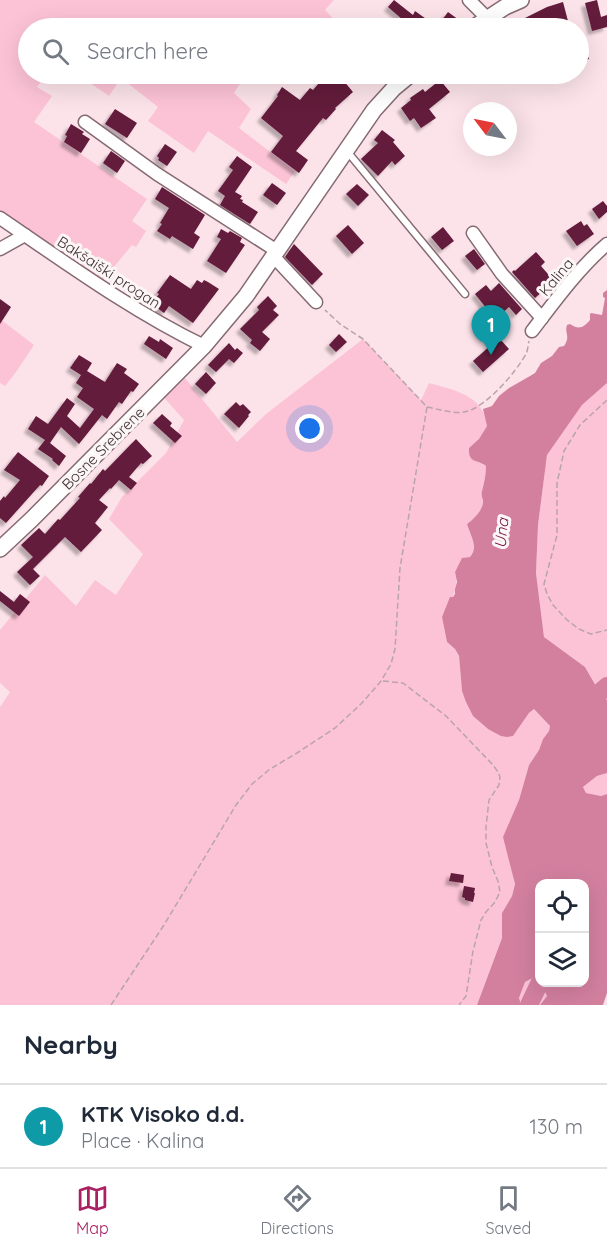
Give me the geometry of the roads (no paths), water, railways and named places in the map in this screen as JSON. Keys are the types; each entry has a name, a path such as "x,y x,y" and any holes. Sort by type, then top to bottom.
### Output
{"street":[{"path":"469,0 488,18 521,0"},
{"name":"Bosne Srebrene","path":"0,549 204,346 246,296 374,110 399,84"},
{"path":"85,122 275,254 316,302"},
{"name":"Bakšaiški progan","path":"0,218 142,312 204,346"},
{"path":"473,233 502,274 542,318"},
{"path":"0,249 25,236"},
{"name":"Kalina","path":"532,331 576,276 607,244"}],"lane":[{"path":"346,150 465,294"}],"water":[{"path":"607,290 607,383 582,405 547,455 538,525 536,573 544,637 585,667 600,693 607,700 607,773 597,776 583,787 586,793 601,796 607,794 607,993 603,1005 540,1005 547,996 542,987 589,987 589,879 535,879 535,977 525,982 519,998 521,1004 524,1005 477,1005 502,938 502,913 512,896 515,884 503,837 519,800 529,765 550,726 534,709 513,736 501,736 488,729 473,716 466,702 462,691 459,656 447,642 442,617 450,597 455,594 457,582 455,572 462,558 470,557 473,553 473,541 467,524 478,514 483,503 482,493 486,466 470,457 469,448 479,439 487,426 483,409 492,406 509,388 535,373 541,363 552,356 559,347 564,346 567,340 567,325 581,327 590,320 591,313 602,315 605,298 603,293"}],"waterway":[{"name":"Una","path":"581,709 607,686"},
{"name":"Una","path":"529,1005 538,987"}],"place":[{"name":"KTK Visoko d.d.","path":"491,355"}]}
